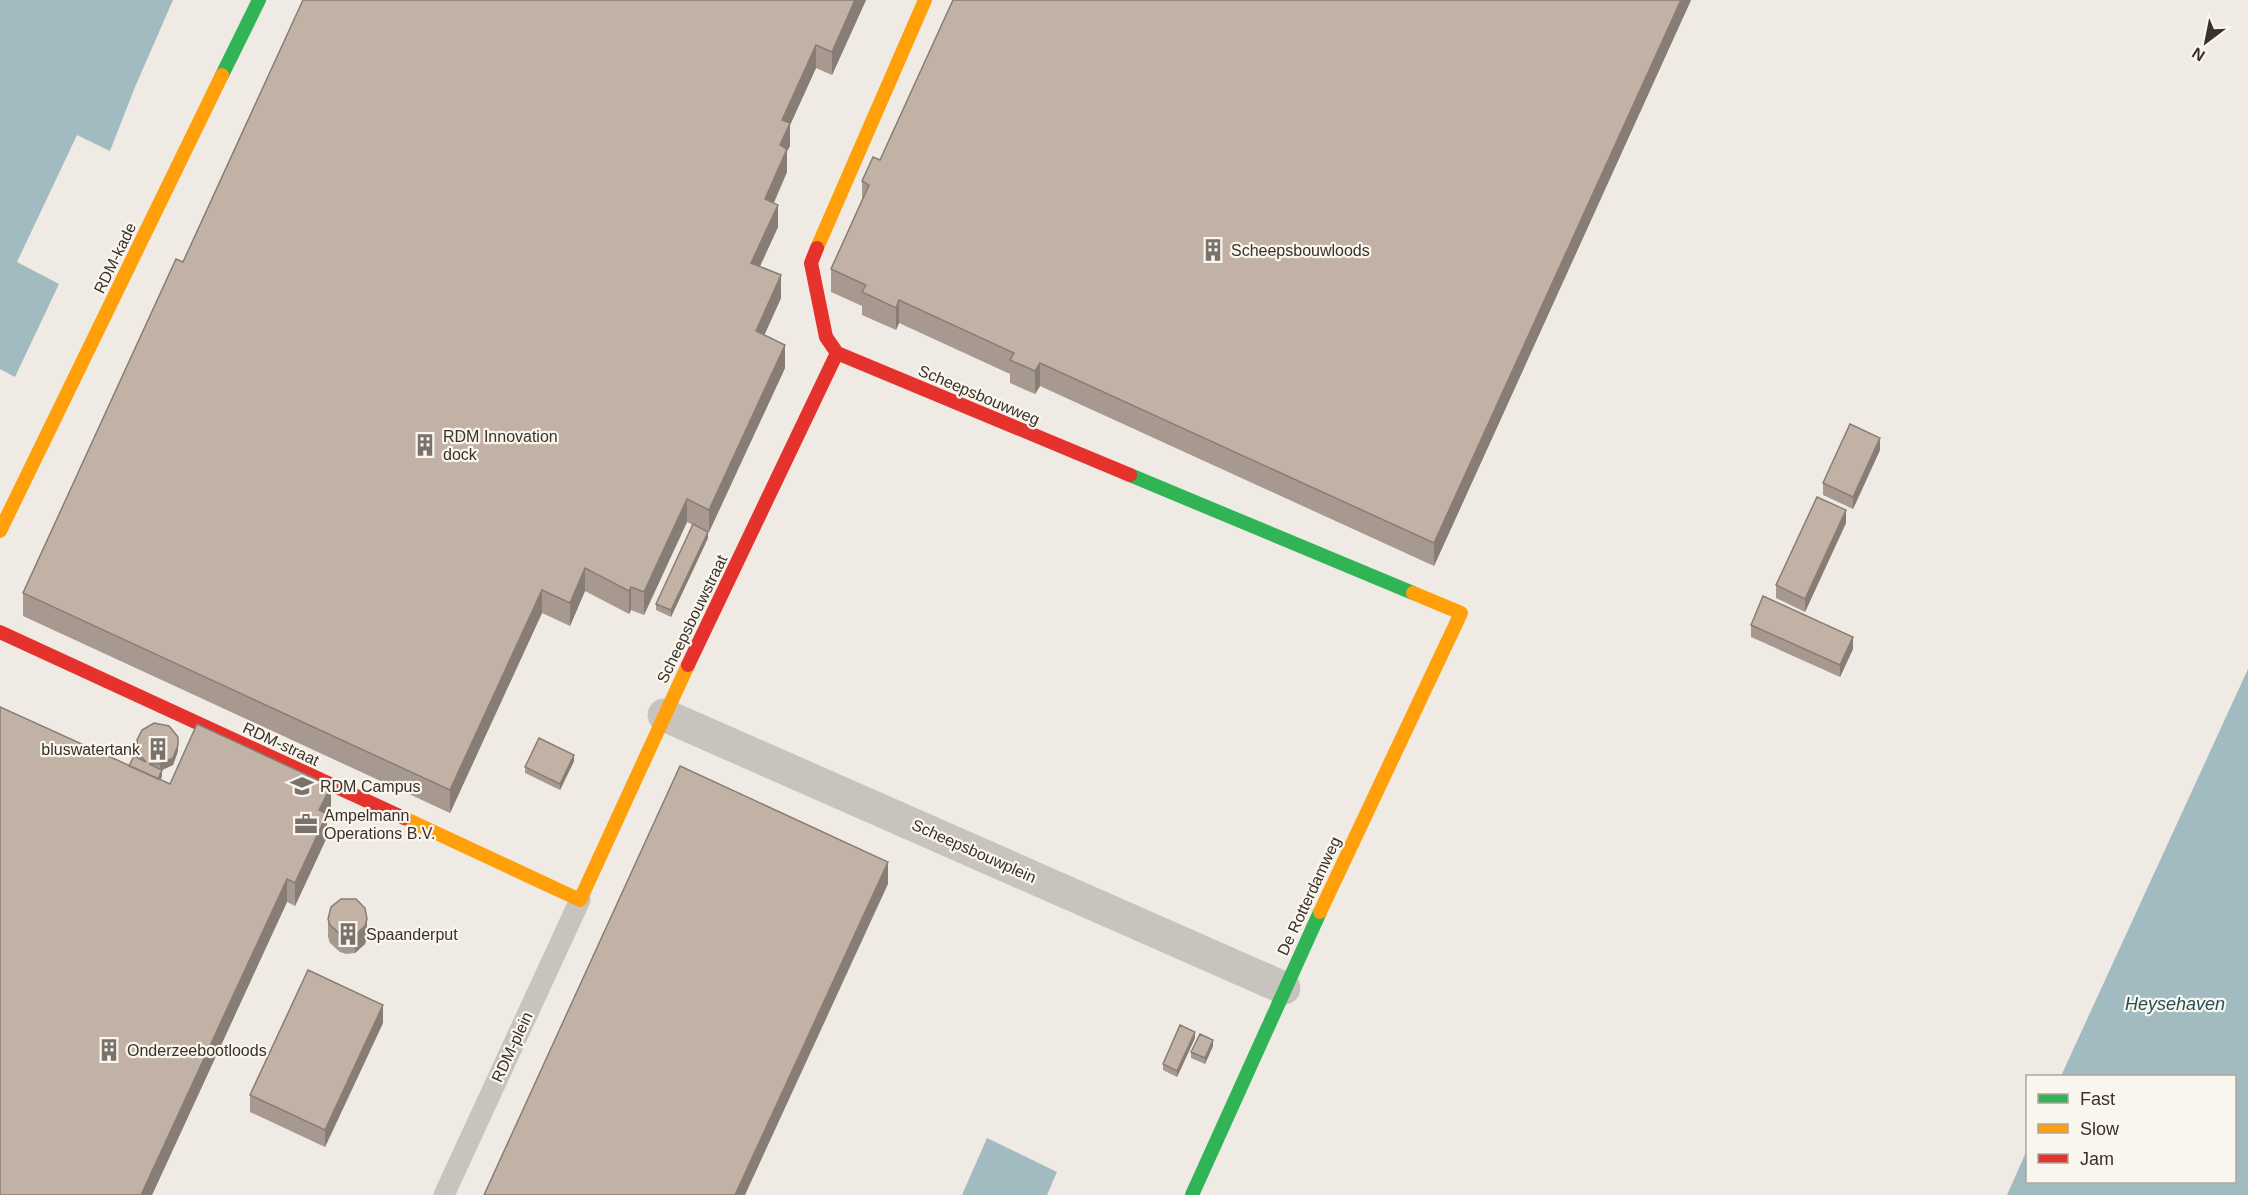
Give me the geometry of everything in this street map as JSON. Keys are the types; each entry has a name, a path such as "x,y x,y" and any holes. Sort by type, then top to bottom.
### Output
{"street":[{"name":"RDM-kade","path":"0,531 259,0"},
{"path":"837,353 826,337 811,263 925,0"},
{"name":"Scheepsbouwweg","path":"837,353 1461,613"},
{"name":"Scheepsbouwstraat","path":"580,900 664,715 837,353"},
{"name":"De Rotterdamweg","path":"1192,1195 1284,988 1461,613"},
{"name":"RDM-straat","path":"0,632 580,900"},
{"name":"Scheepsbouwplein","path":"664,715 1284,988"}],"lane":[{"name":"RDM-plein","path":"444,1195 580,900"}],"water":[{"path":"0,0 173,0 110,151 77,135 17,262 59,284 15,377 0,369"},
{"name":"Heysehaven","path":"2248,669 2248,1195 2007,1195 2026,1152 2026,1183 2236,1183 2236,1075 2061,1075"},
{"path":"987,1138 1057,1172 1047,1195 962,1195"}],"building":[{"name":"RDM Innovation dock","path":"303,0 855,0 832,52 816,45 782,120 790,123 780,145 787,149 765,199 778,205 751,263 781,275 756,331 785,345 709,510 687,499 644,592 631,587 629,591 585,568 570,603 542,590 450,790 23,593 176,259 183,262"},
{"name":"Scheepsbouwloods","path":"953,0 1681,0 1434,543 1040,363 1035,371 1010,360 1014,353 899,300 896,308 862,292 866,285 831,269 869,185 862,181 873,157 880,160"},
{"path":"1850,424 1880,438 1853,497 1823,483"},
{"path":"1817,497 1846,510 1805,599 1776,585"},
{"path":"693,524 708,532 671,610 656,604"},
{"path":"1763,596 1853,637 1840,665 1751,625"},
{"name":"Onderzeebootloods","path":"0,707 170,784 197,724 331,786 319,810 327,814 295,883 287,879 141,1195 0,1195"},
{"name":"bluswatertank","path":"154,723 169,726 178,737 178,745 173,758 160,764 149,764 162,770 158,779 129,766 134,756 146,762 139,754 137,740 142,730"},
{"path":"539,738 574,755 560,784 525,767"},
{"path":"680,766 888,862 735,1195 484,1195"},
{"path":"341,899 356,899 365,908 367,919 365,926 355,935 340,934 330,925 328,919 331,907"},
{"path":"308,970 383,1005 325,1130 250,1095"},
{"path":"1180,1025 1195,1032 1177,1071 1163,1064"},
{"path":"1200,1034 1213,1040 1205,1058 1191,1052"}],"traffic: fast":[{"path":"222,75 259,0"},
{"path":"1130,475 1413,593"},
{"path":"1192,1195 1320,912"}],"traffic: slow":[{"path":"817,248 925,0"},
{"path":"0,531 222,75"},
{"path":"1320,912 1461,613 1413,593"},
{"path":"404,818 580,900 688,665"}],"traffic: jam":[{"path":"817,248 811,263 826,337 837,353 1130,475"},
{"path":"688,665 837,353"},
{"path":"0,632 404,818"}],"place":[{"name":"Scheepsbouwloods","path":"1213,250"},
{"name":"RDM Innovation dock","path":"425,445"},
{"name":"bluswatertank","path":"158,749"},
{"name":"RDM Campus","path":"302,786"},
{"name":"Ampelmann Operations B.V.","path":"306,824"},
{"name":"Spaanderput","path":"348,934"},
{"name":"Onderzeebootloods","path":"109,1050"}]}
